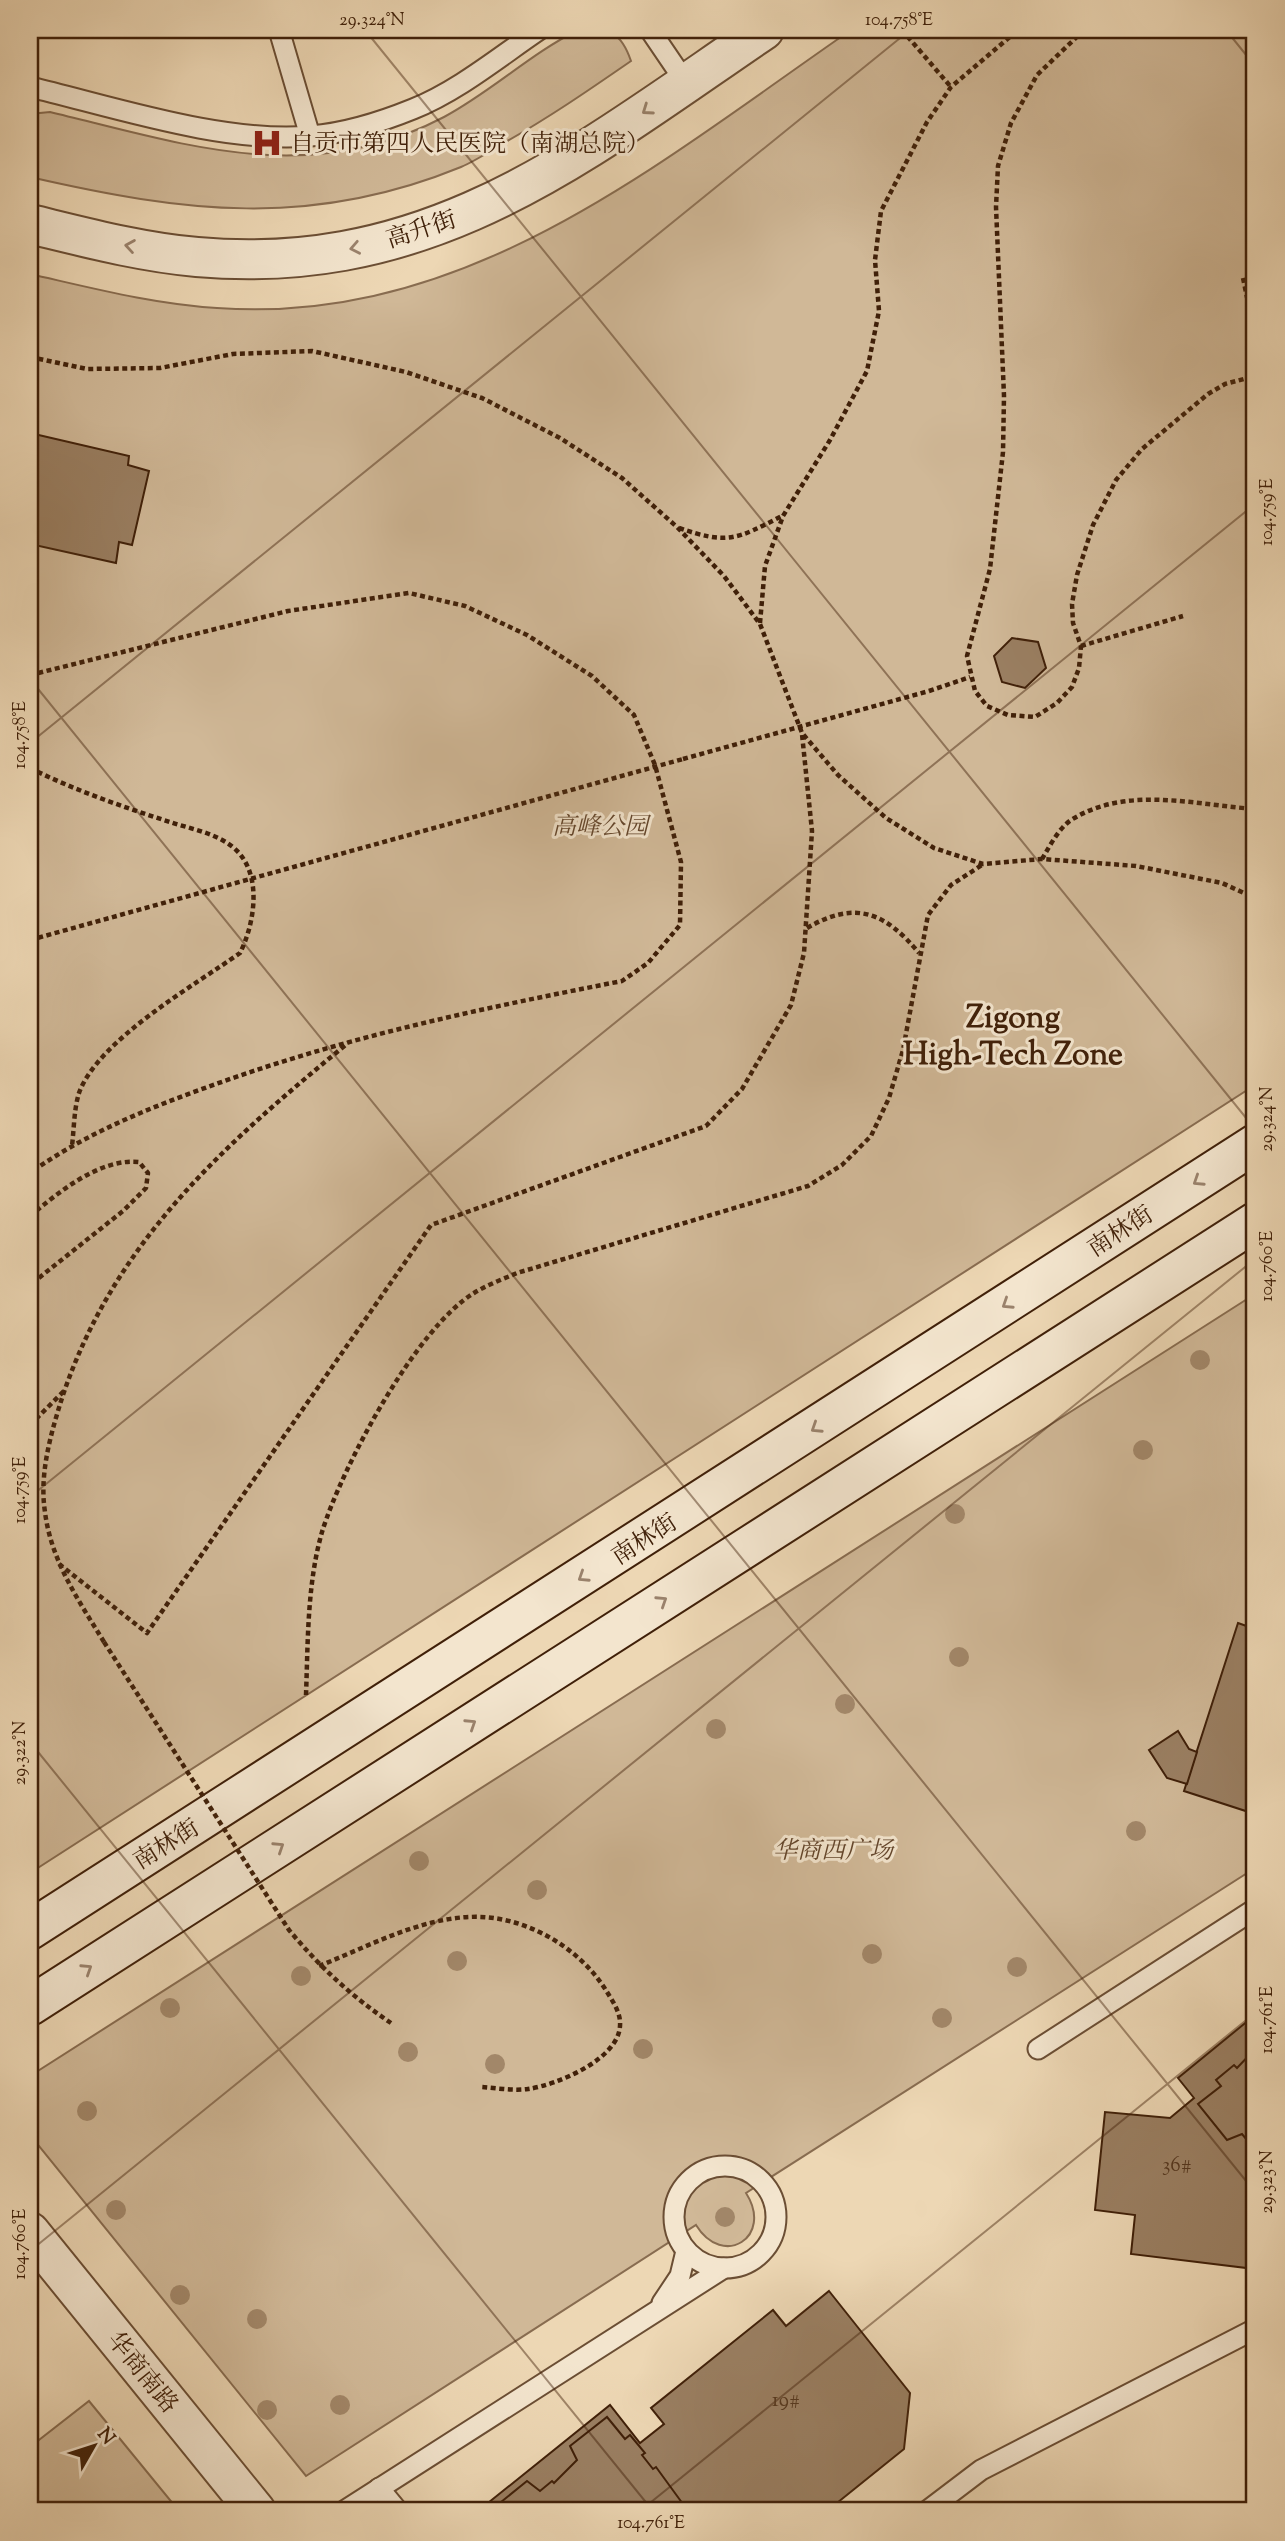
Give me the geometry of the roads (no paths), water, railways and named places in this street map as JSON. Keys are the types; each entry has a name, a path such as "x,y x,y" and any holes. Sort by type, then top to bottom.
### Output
{"main road":[{"name":"高升街","path":"30,224 108,242 197,257 276,258 351,249 424,232 494,204 569,163 764,30"},
{"name":"南林街","path":"30,1930 1255,1143"},
{"path":"30,2006 1255,1222"},
{"name":"华商南路","path":"30,2232 257,2511"}],"lane":[{"path":"279,30 310,136"},
{"path":"30,87 198,127 261,135 310,136 363,127 416,108 539,30"},
{"path":"650,30 686,83"},
{"path":"1038,2049 1255,1909"},
{"path":"714,2166 731,2166 748,2171 763,2182 773,2197 777,2215 775,2232 767,2249 754,2261 737,2268 724,2268 702,2263 686,2251 678,2238 674,2220 676,2202 684,2186 697,2174 714,2166"},
{"path":"648,2317 674,2286 686,2251"},
{"path":"344,2511 724,2268"},
{"path":"927,2511 981,2470 1255,2329"},
{"path":"379,2488 398,2511"}],"place":[{"name":"自贡市第四人民医院（南湖总院）","path":"267,143"}],"district":[{"name":"Zigong High-Tech Zone","path":"1013,1034"}],"park label":[{"name":"高峰公园","path":"600,826"},
{"name":"华商西广场","path":"833,1850"}]}
